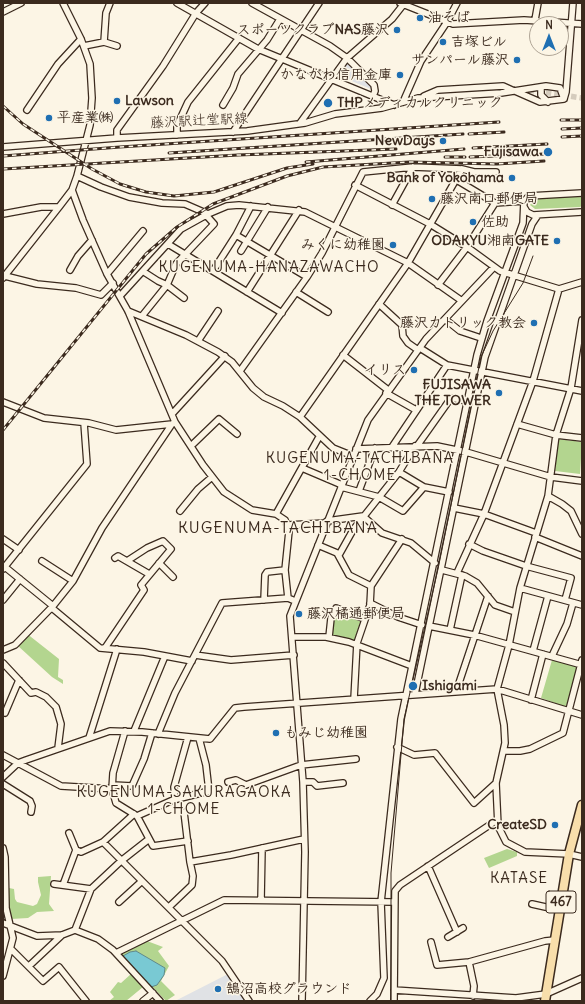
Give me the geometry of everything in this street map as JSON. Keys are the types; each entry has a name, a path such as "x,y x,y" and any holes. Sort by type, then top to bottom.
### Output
{"highway":[{"name":"467","path":"545,998 569,854 582,804"}],"street":[{"path":"3,12 21,3"},
{"path":"63,3 82,39 90,64 92,98 90,125 72,190 4,277 37,284 76,288 101,295 113,283"},
{"path":"104,42 106,13 110,3"},
{"path":"177,3 258,49 281,60 395,105"},
{"path":"117,138 117,130 163,66 196,13 205,3"},
{"path":"252,3 330,46 347,58 374,85 375,91 373,96"},
{"path":"233,132 319,3"},
{"path":"403,102 421,61 447,22 457,3"},
{"path":"536,16 538,3"},
{"path":"564,99 574,24 573,3"},
{"path":"300,123 347,58 392,19 402,4 455,24 529,20"},
{"path":"223,105 233,88 238,74 267,40 280,19"},
{"path":"569,23 582,24"},
{"path":"177,135 177,126 188,102 239,38"},
{"path":"27,110 58,64 82,39"},
{"path":"84,46 104,42 117,46"},
{"path":"422,97 438,90 503,86 538,101 548,102 564,99"},
{"path":"422,97 514,91 547,86 560,88 564,99"},
{"path":"541,88 541,95 548,102"},
{"path":"430,93 465,91"},
{"name":"藤沢駅辻堂駅線","path":"3,147 117,138 233,132 300,123 328,115 378,109 422,97"},
{"path":"392,204 413,166"},
{"path":"240,371 307,277 322,252 363,172 413,166 462,168 474,172 496,172"},
{"path":"300,417 408,263 462,168"},
{"path":"77,176 101,187 129,197 162,203 185,204 207,215 214,224 174,268 167,285 142,316"},
{"path":"456,180 495,202 524,204"},
{"path":"355,185 430,224 505,273 559,289 582,282"},
{"path":"72,190 92,240 128,311 172,414 173,423 224,492 252,510 276,514 285,520 289,540 285,570 288,598"},
{"path":"370,1001 377,994 382,983 384,930 381,902 397,747 406,695 422,625 473,370 481,338 524,220 524,204 529,196 582,193"},
{"path":"438,285 467,247 495,202"},
{"path":"524,204 530,213 538,215 582,212"},
{"path":"119,294 144,272 181,229 227,206 251,206 299,210 408,263 462,301"},
{"path":"213,271 236,235 251,206"},
{"path":"3,214 41,207 59,207"},
{"path":"241,251 268,207"},
{"path":"247,292 299,210"},
{"path":"415,694 442,570 482,371 490,341 513,275 532,224 538,215"},
{"path":"108,274 142,231"},
{"path":"236,235 307,277"},
{"path":"70,270 78,256 92,240"},
{"path":"168,244 282,313"},
{"path":"302,1001 304,901 303,782 298,702 290,619 295,601 368,420 387,391 419,349 494,267"},
{"path":"144,272 167,285 184,298"},
{"path":"450,630 460,574 469,544 484,514 533,381 559,289"},
{"path":"296,292 328,312"},
{"path":"379,304 402,325 403,336 408,343 447,365 571,388 582,392"},
{"path":"128,311 198,341 225,356 240,371 253,388 264,397 283,406 300,417 319,437 333,448 353,456"},
{"path":"198,341 218,311"},
{"path":"445,319 460,331 481,338"},
{"path":"582,320 579,356 571,388 556,435 548,496 520,588 509,645 498,688 504,725 504,751 496,783 497,820 502,836 506,842 519,850 537,853 569,854 582,857"},
{"path":"343,355 387,391 416,410"},
{"path":"172,414 225,356"},
{"path":"392,447 447,365"},
{"path":"339,555 345,542 363,516 399,472 451,398 467,401"},
{"path":"3,402 44,418 84,423 122,431 173,423"},
{"path":"190,446 219,419 237,434"},
{"path":"84,423 87,464 4,568 20,579 95,646 192,661"},
{"path":"3,650 15,645 52,607 85,565 102,528 173,423"},
{"path":"517,424 556,435 582,438"},
{"path":"276,514 319,437"},
{"path":"356,449 437,446 466,452 551,478 582,481"},
{"path":"359,491 375,448"},
{"path":"302,468 341,486 379,497 403,511 424,487"},
{"path":"399,472 424,487 449,492"},
{"path":"180,511 198,489 212,477"},
{"path":"548,496 567,507 580,522 582,534"},
{"path":"454,508 484,514 582,556"},
{"path":"363,516 382,533 402,539 417,547 435,563"},
{"path":"287,525 327,522 363,516"},
{"path":"3,538 18,550"},
{"path":"354,699 357,643 370,602 371,586 402,539"},
{"path":"105,648 144,590 141,585 171,549 163,542 147,548 127,561"},
{"path":"469,544 483,551 526,566 571,578 565,600"},
{"path":"318,545 339,555 349,575 371,586"},
{"path":"115,558 118,556 149,574"},
{"path":"42,561 73,581"},
{"path":"159,563 173,577"},
{"path":"264,600 265,574 267,572 285,570"},
{"path":"442,570 460,574 477,583 495,605 515,612"},
{"path":"3,600 20,579"},
{"path":"520,588 582,605"},
{"path":"456,692 488,596"},
{"path":"533,651 548,596"},
{"path":"3,755 61,786 132,786 155,733 222,603 288,598 295,601"},
{"path":"370,602 398,617 422,625"},
{"path":"552,656 567,624 573,602"},
{"path":"329,638 331,618 336,608 365,619"},
{"path":"430,626 474,635 582,663 563,733 530,749 520,751 504,751"},
{"path":"292,637 329,638 357,643 412,666"},
{"path":"88,738 117,649"},
{"path":"531,700 544,654"},
{"path":"195,655 231,660 294,656"},
{"path":"134,731 166,656"},
{"path":"3,662 31,693 36,692 46,696 56,707 61,724 58,748"},
{"path":"3,712 4,713 19,680"},
{"path":"3,777 18,763 110,731 134,731 210,739 235,708 298,702 498,688 531,700 582,715"},
{"path":"125,731 116,761 112,787 116,803 136,815 153,846 188,841"},
{"path":"175,799 174,787 188,737"},
{"path":"76,850 81,852 103,842 136,815 175,799 209,791 206,765 199,738"},
{"path":"397,747 414,755 435,753 474,803 496,783"},
{"path":"228,782 236,780 246,785 301,765 356,759"},
{"path":"303,782 313,782 317,786 343,783"},
{"path":"3,784 30,801 32,806 31,812"},
{"path":"169,907 192,885 193,876 184,812"},
{"path":"394,1001 393,902 397,888 497,820"},
{"path":"63,885 76,850 69,833"},
{"path":"75,930 91,889 121,861 149,839"},
{"path":"190,862 231,856 304,839"},
{"path":"103,842 182,919 222,961 234,975 249,1001"},
{"path":"3,848 5,857 6,908 13,938 3,976"},
{"path":"261,900 262,848"},
{"path":"428,866 457,932"},
{"path":"119,902 142,881"},
{"path":"54,884 91,889"},
{"path":"116,953 182,919 224,900 393,902"},
{"path":"532,904 559,910"},
{"path":"3,923 37,936 62,935 75,930 98,939 116,953 160,1001"},
{"path":"448,937 463,928"},
{"path":"29,966 62,935"},
{"path":"431,942 437,965 469,962 545,941 555,940"},
{"path":"11,949 43,981 59,967 86,1001"},
{"path":"469,962 474,986 473,996"},
{"path":"394,990 473,996 545,998 582,978"},
{"path":"143,1001 153,993"},
{"path":"77,1001 81,995"}],"shaded area":[{"path":"347,61 371,86 371,89 337,75"},
{"name":"鵠沼高校グラウンド","path":"228,974 245,1001 175,1001"}],"green space":[{"path":"582,196 582,206 580,207 535,209 530,205 534,199"},
{"path":"558,439 582,442 580,474 555,471"},
{"path":"337,612 361,620 354,641 332,636 334,620"},
{"path":"26,633 59,659 58,677 63,680 63,684 52,677 17,645"},
{"path":"552,660 578,667 566,707 541,698"},
{"path":"507,849 517,852 517,856 489,868 484,858"},
{"path":"51,876 49,904 54,911 37,912 28,918 11,919 8,904 9,888 14,889 15,899 17,902 33,906 37,904 41,895 38,877"},
{"path":"147,941 163,947 158,951 169,966 161,981 175,995 166,1001 121,954"},
{"path":"131,974 143,987 126,1001 109,1001 114,997 110,992 118,982 121,983"}],"water":[{"path":"136,951 165,968 164,975 157,985 151,987 123,956 130,952"}],"tunnel":[{"path":"465,91 510,89"},
{"path":"529,90 582,98"}],"tram line":[{"path":"391,1001 391,873 404,719 438,569 481,357 493,331 523,283 533,256"}],"railway":[{"path":"3,106 23,124 92,169 120,184 146,192 174,196 214,192 287,168 313,164"},
{"path":"561,120 582,120"},
{"path":"3,156 499,122"},
{"path":"562,129 582,128"},
{"path":"469,134 504,132"},
{"path":"169,153 463,134"},
{"path":"562,137 582,136"},
{"path":"473,148 547,144"},
{"path":"3,169 238,155 396,149"},
{"path":"306,162 464,149"},
{"path":"470,157 544,154"},
{"path":"445,157 465,157"},
{"path":"3,430 146,254 177,227 213,204 287,176 323,167 410,162 497,164 544,161"}],"place":[{"name":"油そば","path":"420,18"},
{"name":"スポーツクラブNAS藤沢","path":"397,30"},
{"name":"吉塚ビル","path":"443,42"},
{"name":"サンパール藤沢","path":"517,60"},
{"name":"かながわ信用金庫","path":"400,75"},
{"name":"Lawson","path":"117,101"},
{"name":"THPメディカルクリニック","path":"328,103"},
{"name":"平産業㈱","path":"49,118"},
{"name":"NewDays","path":"443,141"},
{"name":"Fujisawa","path":"548,152"},
{"name":"Bank of Yokohama","path":"512,178"},
{"name":"藤沢南口郵便局","path":"432,199"},
{"name":"佐助","path":"473,222"},
{"name":"ODAKYU湘南GATE","path":"557,241"},
{"name":"みくに幼稚園","path":"393,245"},
{"name":"藤沢カトリック教会","path":"534,323"},
{"name":"イリス","path":"414,370"},
{"name":"FUJISAWA THE TOWER","path":"499,393"},
{"name":"藤沢橘通郵便局","path":"299,614"},
{"name":"Ishigami","path":"413,686"},
{"name":"もみじ幼稚園","path":"276,733"},
{"name":"CreateSD","path":"555,825"},
{"name":"鵠沼高校グラウンド","path":"218,989"}],"district":[{"name":"KUGENUMA-HANAZAWACHO","path":"269,268"},
{"name":"KUGENUMA-TACHIBANA 1-CHOME","path":"360,468"},
{"name":"KUGENUMA-TACHIBANA","path":"278,528"},
{"name":"KUGENUMA-SAKURAGAOKA 1-CHOME","path":"184,802"},
{"name":"KATASE","path":"519,879"}]}
